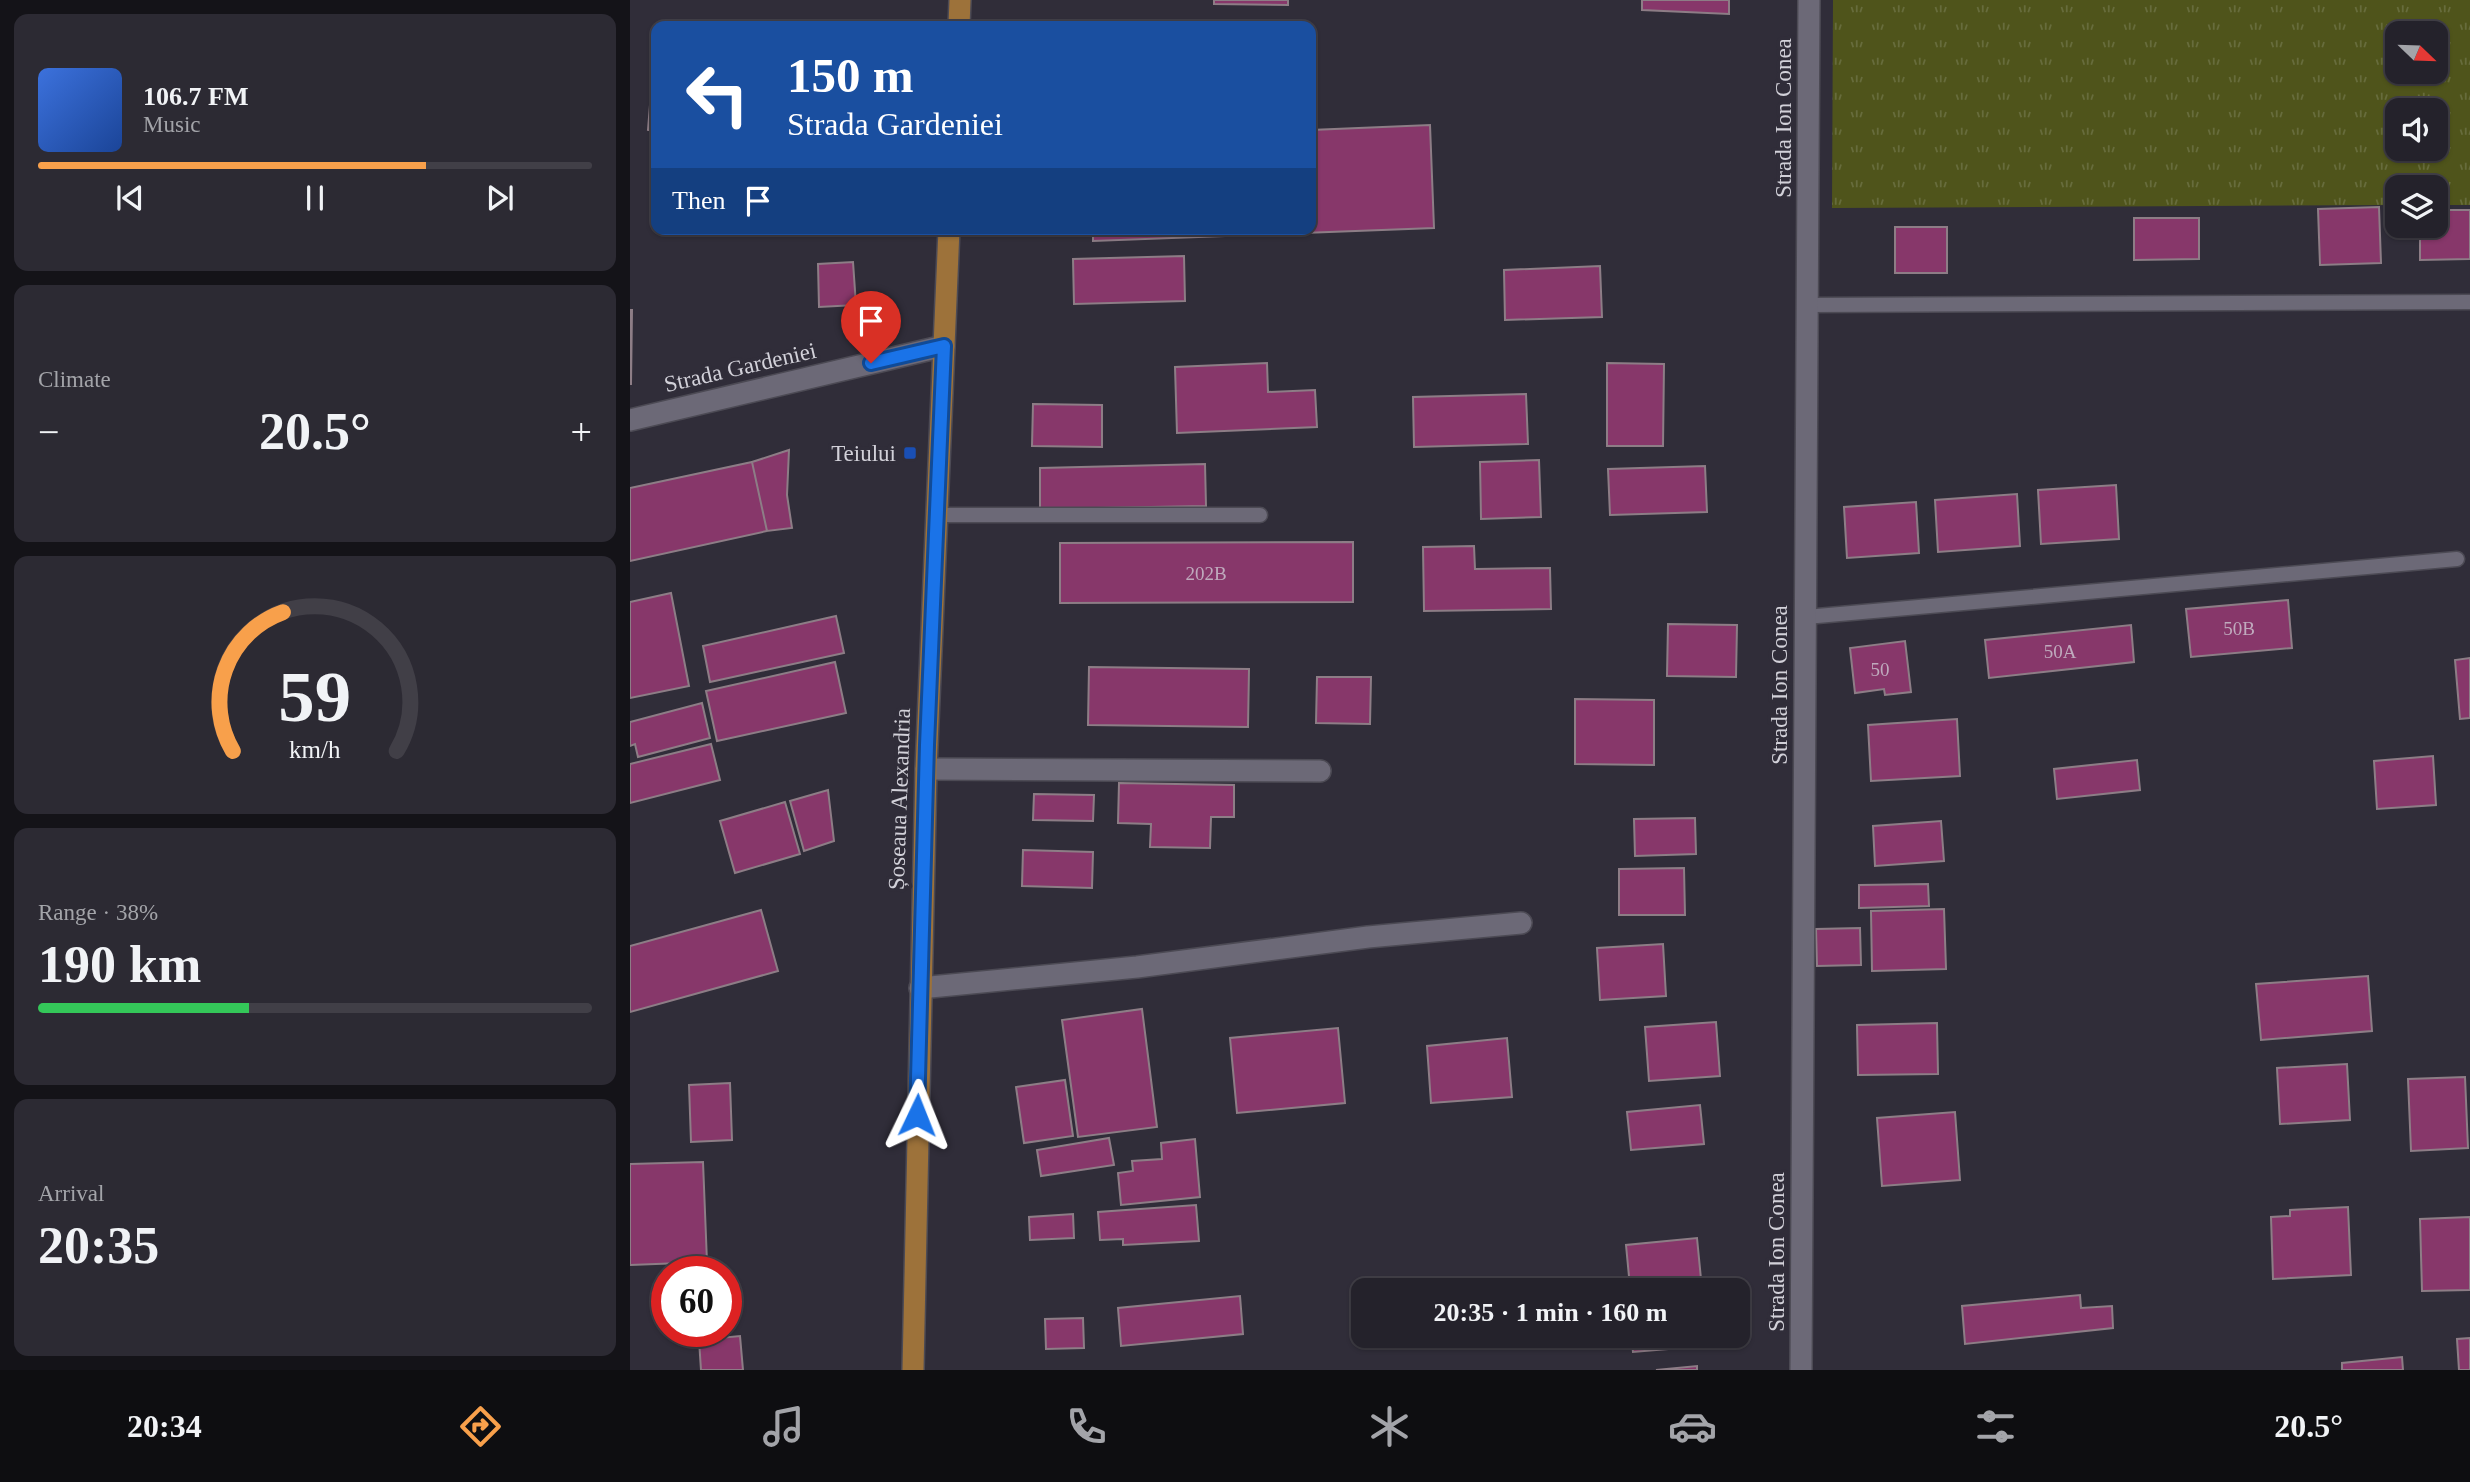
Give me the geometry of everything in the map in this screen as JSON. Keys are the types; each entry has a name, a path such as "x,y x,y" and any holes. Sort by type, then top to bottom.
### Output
{"main road":[{"path":"959,21 960,0"},
{"name":"Șoseaua Alexandria","path":"913,1370 926,769 949,235"}],"street":[{"name":"Strada Ion Conea","path":"1801,1370 1810,0"},
{"name":"Strada Gardeniei","path":"630,420 944,346"},
{"path":"926,769 1320,771"},
{"path":"920,988 1137,967 1368,937 1521,923"}],"lane":[{"path":"1808,305 2470,302"},
{"path":"936,515 1260,516"},
{"path":"1806,617 2457,559"}],"green space":[{"path":"1833,0 2470,0 2470,205 2448,205 2448,175 2385,175 2385,205 1832,208"}],"building":[{"path":"1214,0 1288,0 1288,5 1214,4"},
{"path":"1642,0 1729,0 1729,14 1642,10"},
{"path":"651,92 651,130 648,130"},
{"path":"1430,125 1434,228 1316,232 1316,130"},
{"path":"2379,207 2381,263 2320,265 2318,209"},
{"path":"2448,210 2470,210 2470,259 2420,260 2420,238 2448,238"},
{"path":"2134,218 2199,218 2199,259 2134,260"},
{"path":"1895,227 1947,227 1947,273 1895,273"},
{"path":"1093,235 1250,235 1093,241"},
{"path":"1184,256 1185,301 1074,304 1073,259"},
{"path":"853,262 856,305 819,307 818,264"},
{"path":"1600,266 1602,317 1505,320 1504,270"},
{"path":"632,310 631,384 630,384"},
{"path":"1267,363 1268,392 1315,390 1317,427 1177,433 1175,367"},
{"path":"1607,363 1664,364 1663,446 1607,446"},
{"path":"1526,394 1528,444 1414,447 1413,397"},
{"path":"1033,404 1102,405 1102,447 1032,446"},
{"path":"789,450 787,495 792,528 767,531 752,462"},
{"path":"1539,460 1541,517 1481,519 1480,462"},
{"path":"752,462 767,531 630,561 630,488"},
{"path":"1205,464 1206,506 1040,509 1040,468"},
{"path":"1705,466 1707,512 1610,515 1608,469"},
{"path":"2116,485 2119,539 2041,544 2038,490"},
{"path":"2017,494 2020,546 1938,552 1935,500"},
{"path":"1916,502 1919,553 1847,558 1844,507"},
{"path":"1353,542 1353,602 1060,603 1060,543"},
{"path":"1474,546 1475,569 1550,568 1551,609 1424,611 1423,547"},
{"path":"671,593 689,686 630,698 630,602"},
{"path":"2288,600 2292,648 2191,657 2186,609"},
{"path":"836,616 844,653 710,682 703,646"},
{"path":"1668,624 1737,625 1736,677 1667,676"},
{"path":"2131,625 2134,662 1989,678 1985,640"},
{"path":"1905,641 1911,692 1885,695 1884,689 1855,693 1850,648"},
{"path":"2470,658 2470,718 2460,719 2455,660"},
{"path":"835,662 846,713 717,741 706,691"},
{"path":"1089,667 1249,669 1248,727 1088,725"},
{"path":"1317,677 1371,677 1370,724 1316,723"},
{"path":"1575,699 1654,700 1654,765 1575,764"},
{"path":"702,703 710,738 638,757 635,744 630,746 630,722"},
{"path":"1957,719 1960,776 1871,781 1868,725"},
{"path":"711,744 720,780 630,803 630,764"},
{"path":"2433,756 2436,805 2377,809 2374,761"},
{"path":"2137,760 2140,790 2057,799 2054,769"},
{"path":"1119,783 1234,785 1234,817 1211,817 1210,848 1150,847 1151,824 1118,823"},
{"path":"828,790 834,841 804,851 790,801"},
{"path":"1034,794 1094,795 1093,821 1033,820"},
{"path":"785,802 800,854 735,873 720,821"},
{"path":"1695,818 1696,854 1635,856 1634,819"},
{"path":"1941,821 1944,861 1875,866 1873,826"},
{"path":"1023,850 1093,852 1092,888 1022,886"},
{"path":"1684,868 1685,915 1619,915 1619,869"},
{"path":"1928,884 1929,906 1859,908 1859,885"},
{"path":"1944,909 1946,969 1872,971 1871,911"},
{"path":"761,910 778,971 630,1012 630,946"},
{"path":"1860,928 1861,965 1817,966 1816,929"},
{"path":"1663,944 1666,996 1600,1000 1597,948"},
{"path":"2368,976 2372,1031 2261,1040 2256,984"},
{"path":"1142,1009 1157,1127 1078,1137 1062,1020"},
{"path":"1716,1022 1720,1076 1649,1081 1645,1027"},
{"path":"1937,1023 1938,1074 1858,1075 1857,1025"},
{"path":"1338,1028 1345,1103 1237,1113 1230,1038"},
{"path":"1507,1038 1512,1097 1431,1103 1427,1046"},
{"path":"2347,1064 2350,1120 2280,1124 2277,1068"},
{"path":"2465,1077 2468,1148 2411,1151 2408,1079"},
{"path":"1065,1080 1073,1136 1024,1143 1016,1087"},
{"path":"730,1083 732,1140 691,1142 689,1085"},
{"path":"1700,1105 1704,1144 1631,1150 1627,1112"},
{"path":"1955,1112 1960,1180 1882,1186 1877,1118"},
{"path":"1109,1138 1114,1165 1041,1176 1037,1150"},
{"path":"1195,1139 1200,1197 1121,1205 1118,1173 1133,1171 1132,1161 1162,1159 1161,1143"},
{"path":"703,1162 707,1256 651,1256 651,1264 630,1265 630,1164"},
{"path":"1196,1205 1199,1241 1123,1245 1123,1239 1100,1240 1098,1212"},
{"path":"2348,1207 2351,1275 2273,1279 2271,1217 2290,1216 2290,1210"},
{"path":"1073,1214 1074,1238 1030,1240 1029,1217"},
{"path":"2470,1217 2470,1290 2422,1291 2420,1219"},
{"path":"1697,1238 1701,1278 1629,1278 1626,1245"},
{"path":"2080,1295 2081,1308 2112,1306 2113,1328 1965,1344 1962,1306"},
{"path":"1240,1296 1243,1334 1121,1346 1118,1308"},
{"path":"1083,1318 1084,1348 1046,1349 1045,1319"},
{"path":"2470,1338 2470,1370 2459,1370 2457,1339"},
{"path":"699,1347 741,1347 743,1370 701,1370"},
{"path":"1633,1348 1680,1348 1633,1352"},
{"path":"2402,1357 2403,1370 2342,1370 2342,1363"},
{"path":"1697,1366 1697,1370 1656,1370"}],"place":[{"name":"Teiului","path":"910,453"}],"route":[{"path":"871,363 944,346 927,745 917,1115"}]}
